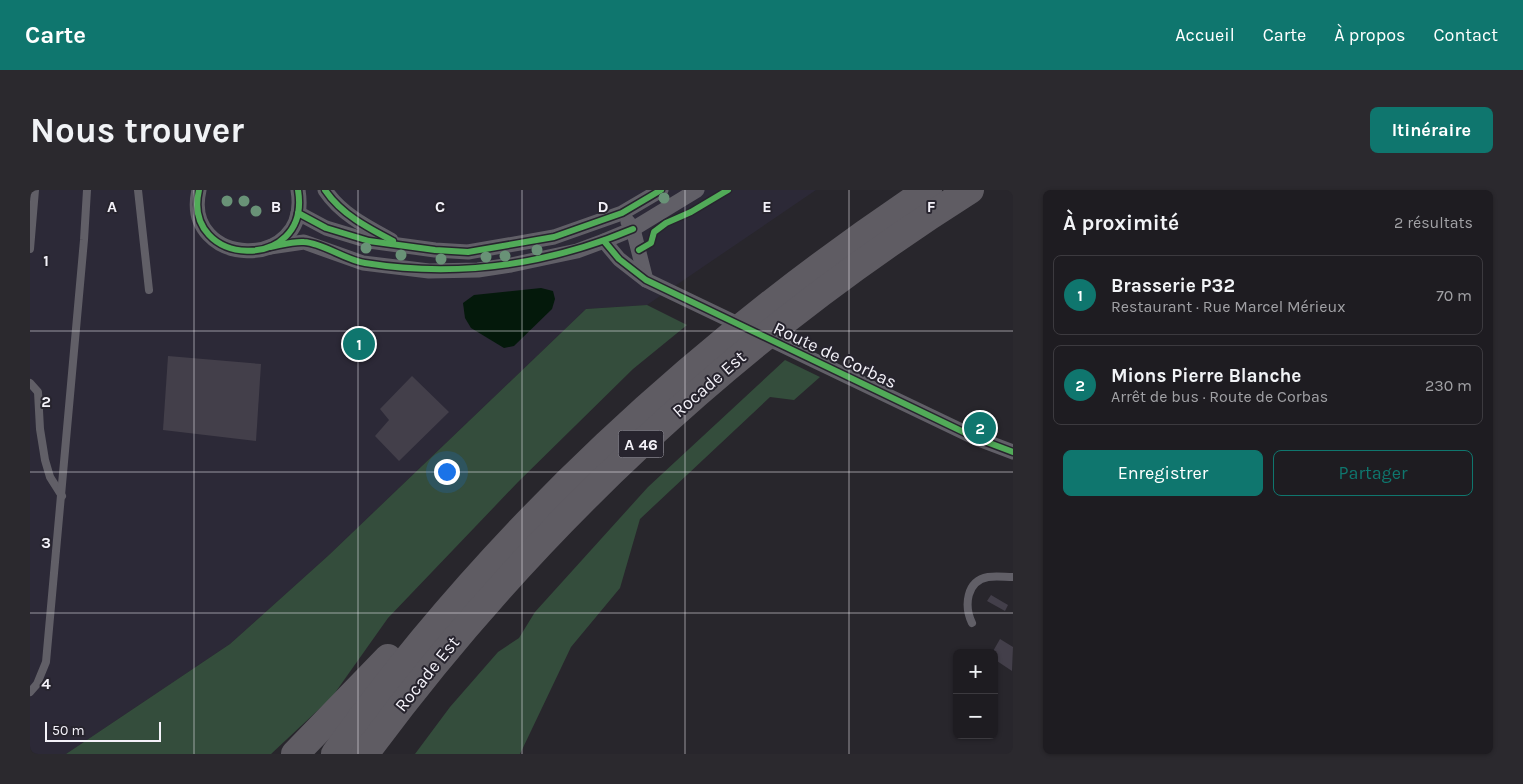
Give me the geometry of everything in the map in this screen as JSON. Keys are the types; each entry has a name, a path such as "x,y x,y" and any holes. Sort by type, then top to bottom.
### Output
{"highway":[{"name":"Rocade Est","path":"335,754 407,660 510,541 638,414 724,340 792,287 928,190"},
{"name":"Rocade Est","path":"365,754 427,672 486,604 576,507 657,429 748,350 816,297 914,225 970,190"},
{"path":"295,754 332,718 421,622 456,603"}],"street":[{"path":"270,247 288,233 298,213 298,190"},
{"path":"325,190 330,198 358,222 402,246"},
{"path":"298,213 326,228 350,236 402,246 468,252 554,237 622,213 661,190"},
{"path":"196,193 202,223 219,243 244,252 304,242 363,263 438,270 478,270 512,265 576,251 604,241 633,229 697,190"},
{"path":"622,213 633,229 646,280"},
{"name":"Route de Corbas","path":"604,241 619,259 646,280 976,438 1013,452"}],"lane":[{"path":"30,190 35,190 30,249"},
{"path":"30,692 37,684 46,662 62,496 87,190"},
{"path":"138,190 149,290"},
{"path":"30,383 38,392 40,429 45,460 50,477 62,496"},
{"path":"972,623 966,611 967,599 976,583 988,577 1013,577"}],"shaded area":[{"path":"30,190 816,190 647,305 586,309 329,555 230,644 66,754 30,754"},
{"path":"541,288 553,291 555,299 552,309 514,346 504,348 471,328 465,318 463,303 474,295"},
{"path":"647,305 687,325 633,369 518,482 388,618 332,697 271,754 66,754 230,644 329,555 586,309"},
{"path":"785,360 820,377 794,400 770,397 640,519 620,588 571,647 520,754 415,754 450,707 498,652 519,638 535,612 648,487"}],"building":[{"path":"168,356 261,364 256,441 163,430"},
{"path":"412,376 449,412 399,461 375,436 389,420 380,409"},
{"path":"991,595 1008,605 1005,611 987,601"},
{"path":"1000,639 1013,647 1012,671 998,662 998,649 994,649"}],"cycle path":[{"path":"199,190 199,216 209,235 226,246 247,251 268,247 286,236 297,217 298,190"},
{"path":"325,190 331,199 347,213 393,241"},
{"path":"298,213 326,228 369,241 435,250 468,252 554,237 622,213 661,190"},
{"path":"639,250 651,243 654,232 666,223 691,212 728,190"},
{"path":"270,247 304,242 319,245 350,259 365,263 434,269 468,268 535,260 568,252 633,229"},
{"path":"604,241 619,259 646,280 976,438 1013,452"}],"place":[{"name":"Brasserie P32","path":"359,344"},
{"name":"Mions Pierre Blanche","path":"980,428"}]}
